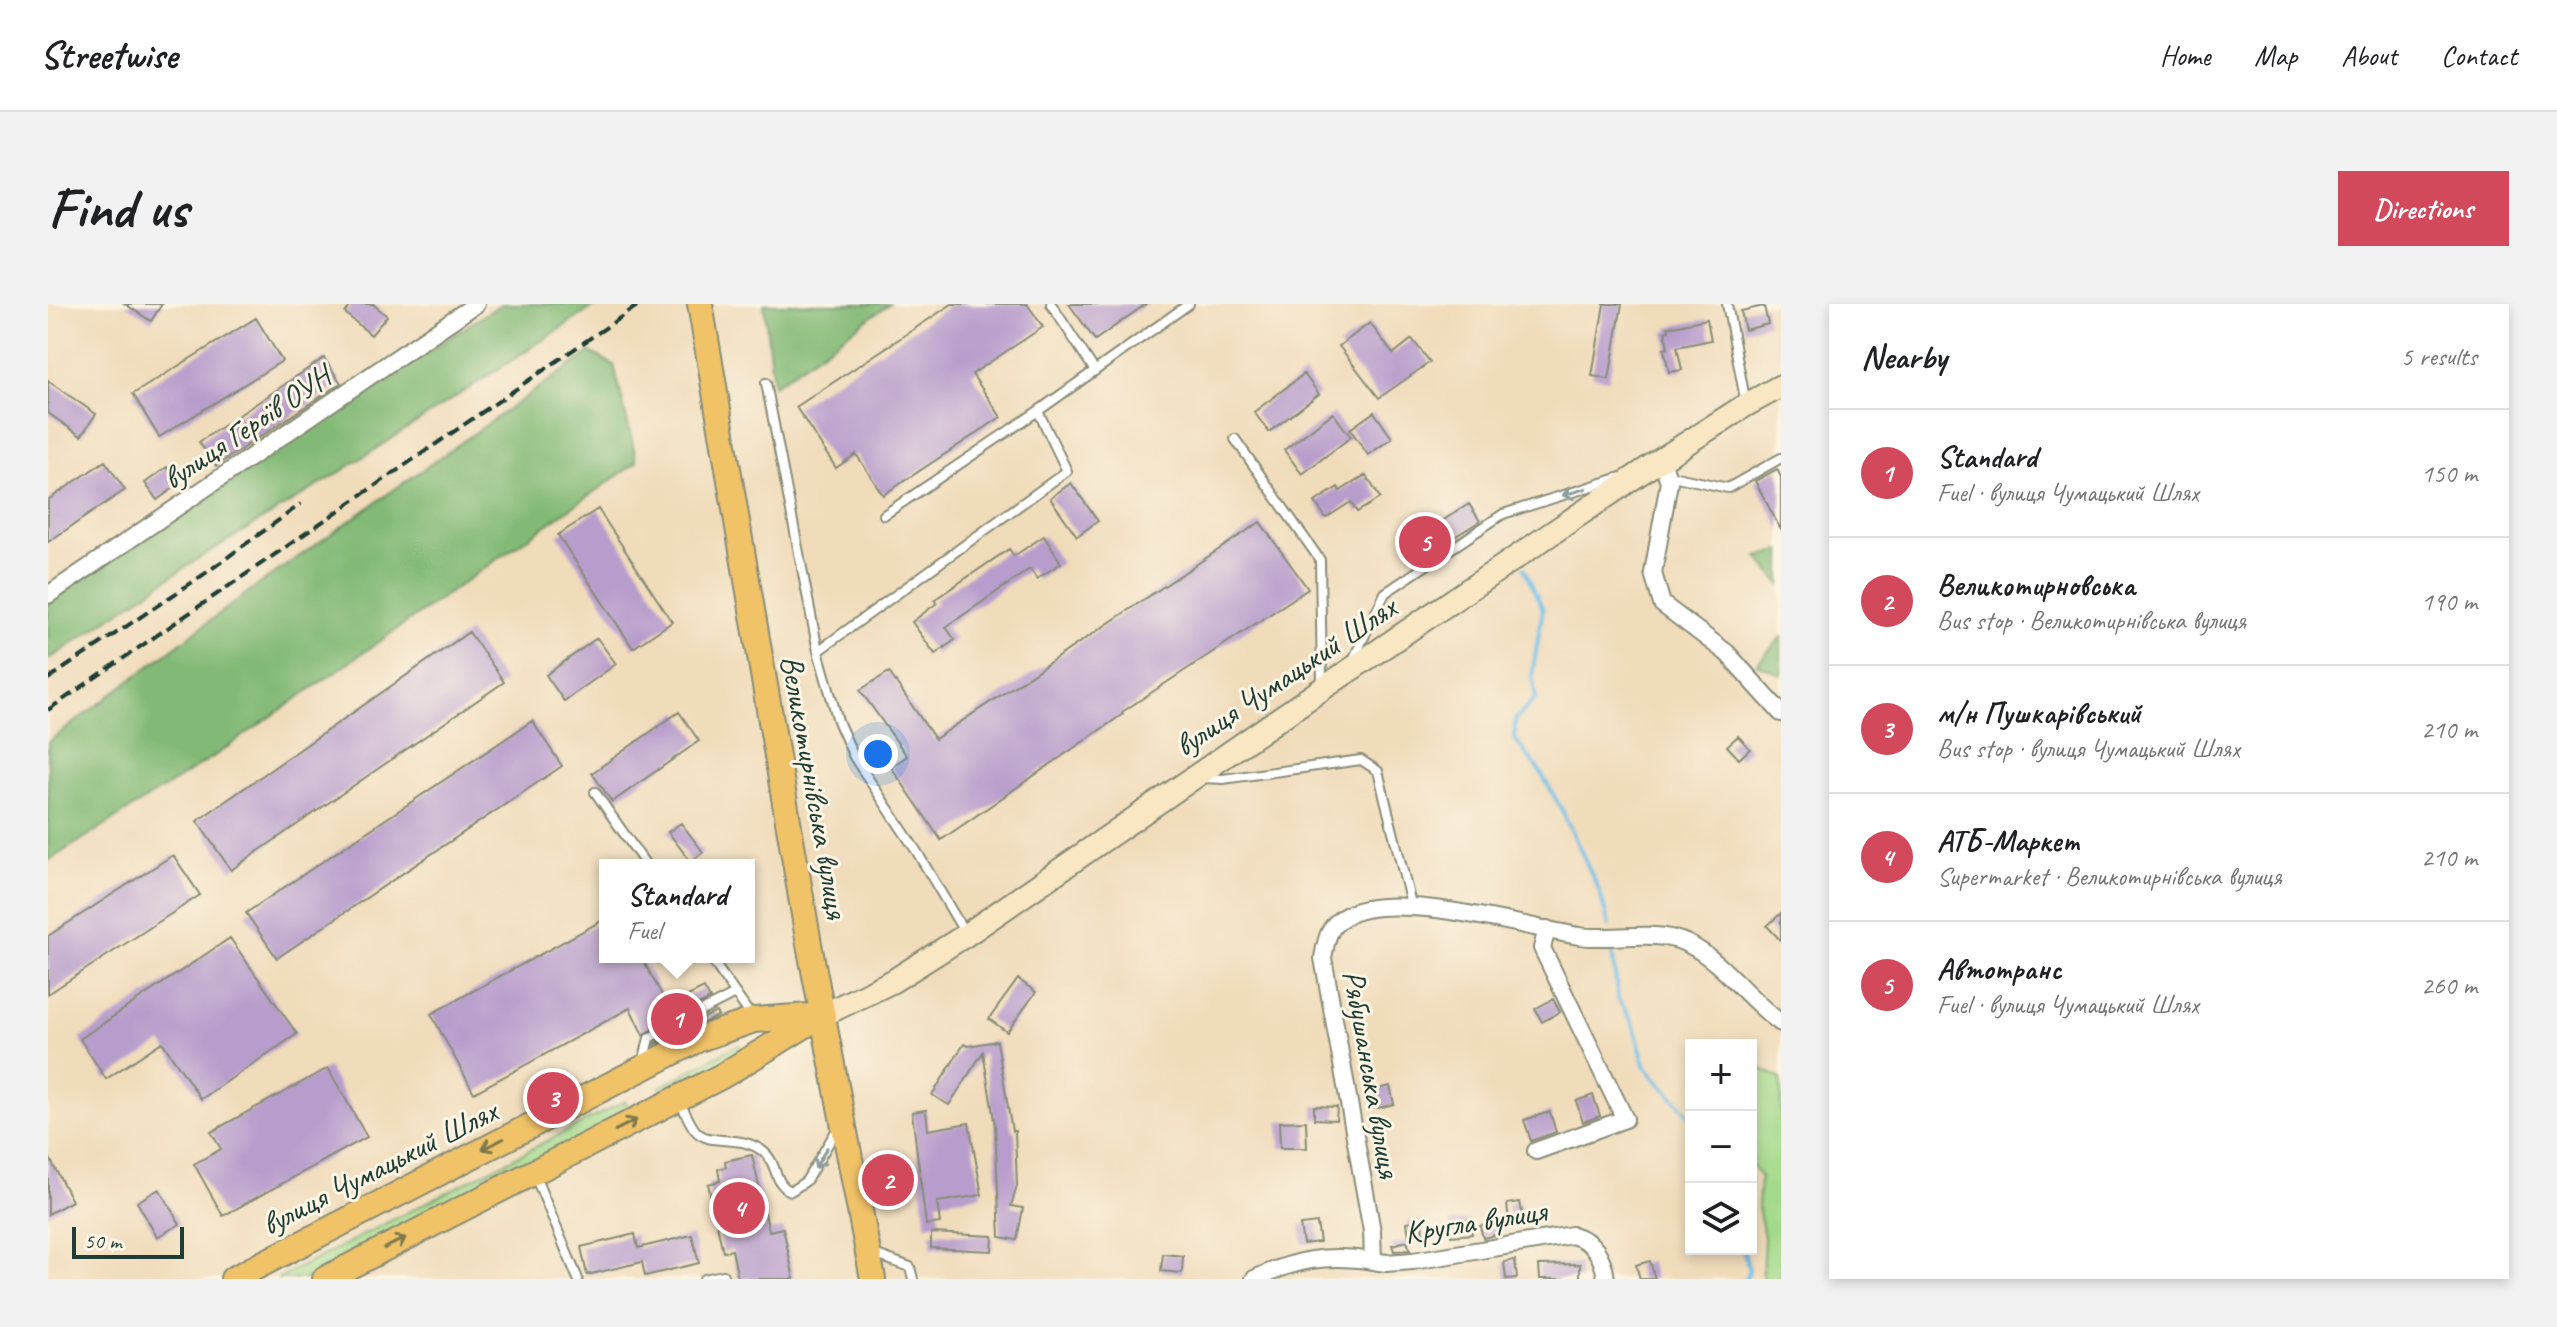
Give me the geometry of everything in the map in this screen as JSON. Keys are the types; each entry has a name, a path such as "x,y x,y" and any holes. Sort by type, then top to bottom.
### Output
{"main road":[{"name":"Великотирнівська вулиця","path":"701,310 823,1015 873,1279"},
{"name":"вулиця Чумацький Шлях","path":"325,1279 722,1076 823,1015 893,981 966,935 1347,672 1659,468 1746,405 1781,386"},
{"name":"вулиця Чумацький Шлях","path":"233,1279 699,1039 754,1020 823,1015"},
{"path":"642,1068 670,1102"}],"street":[{"name":"вулиця Героїв ОУН","path":"48,595 476,304"},
{"path":"1659,468 1669,482 1653,573 1662,604 1727,653 1781,713"},
{"name":"Рябушанська вулиця","path":"1373,1261 1372,1231 1323,958 1328,933 1341,918 1360,909 1392,905 1477,915 1581,936 1616,939 1662,936 1688,944 1713,962 1781,1023"},
{"path":"1536,1151 1625,1119 1542,948 1547,929"},
{"name":"Кругла вулиця","path":"1373,1261 1413,1261 1572,1235 1587,1239 1596,1250 1606,1279"},
{"path":"1254,1279 1313,1259 1340,1256 1373,1261"}],"lane":[{"path":"1051,304 1095,371"},
{"path":"884,515 1189,304"},
{"path":"1727,304 1746,405"},
{"path":"766,383 818,651 838,721 854,757 917,852 966,935"},
{"path":"818,651 1067,471 1038,411"},
{"path":"1235,439 1320,560 1322,689"},
{"path":"1347,672 1385,593 1503,514 1659,468 1728,488 1781,458"},
{"path":"1194,777 1223,779 1361,760 1378,771 1412,908"},
{"path":"595,792 642,859"},
{"path":"714,963 754,1020"},
{"path":"642,1068 649,1038 735,994"},
{"path":"670,1102 699,1134 714,1140 740,1140 757,1146 771,1159 781,1185 788,1190 795,1190 808,1179 842,1121"},
{"path":"533,1172 578,1279"},
{"path":"867,1251 910,1267 913,1279"},
{"path":"704,1279 723,1275 724,1279"}],"green space":[{"path":"501,304 598,304 331,478 193,562 48,660 48,601"},
{"path":"764,304 889,304 773,386"},
{"path":"590,352 614,365 637,462 216,755 48,861 48,742 247,593"},
{"path":"1781,550 1781,585 1758,557"},
{"path":"1781,637 1781,675 1757,664"},
{"path":"739,1044 744,1053 665,1096 660,1087"},
{"path":"1757,1066 1781,1079 1781,1279 1762,1279 1764,1237 1758,1207 1760,1176 1757,1172"},
{"path":"625,1101 632,1114 307,1279 277,1279"}],"building":[{"path":"125,304 162,304 151,321"},
{"path":"352,304 373,304 387,316 371,335 345,313"},
{"path":"952,304 1027,304 1043,327 972,374 1001,417 883,495 856,454 836,468 796,407"},
{"path":"1069,304 1146,304 1095,340"},
{"path":"1604,304 1622,304 1609,379 1592,376"},
{"path":"1764,306 1768,324 1745,330 1741,311"},
{"path":"256,318 282,361 159,437 133,394"},
{"path":"1707,319 1711,340 1677,347 1682,370 1669,372 1664,349 1668,348 1665,332 1669,331 1668,327"},
{"path":"1370,323 1393,354 1412,339 1430,362 1379,398 1339,346"},
{"path":"324,358 341,383 216,466 199,442"},
{"path":"1304,374 1319,394 1269,432 1254,412"},
{"path":"48,381 96,414 81,436 48,413"},
{"path":"1374,412 1392,438 1368,455 1350,429"},
{"path":"1333,413 1351,437 1302,474 1284,450"},
{"path":"105,461 125,490 48,542 48,500"},
{"path":"167,467 179,484 157,500 145,483"},
{"path":"1777,469 1781,477 1781,530 1755,481"},
{"path":"1366,475 1380,498 1357,512 1351,502 1326,518 1315,502 1338,487 1340,491"},
{"path":"1071,483 1098,521 1077,536 1050,498"},
{"path":"1469,504 1480,521 1420,558 1410,541"},
{"path":"598,509 672,622 633,648 558,535"},
{"path":"1260,522 1308,589 1122,712 941,840 891,767 907,756 860,690 889,672 935,739"},
{"path":"1044,536 1061,563 1037,579 1030,569 946,627 955,640 935,654 912,622 937,603 934,600 1009,549 1014,556"},
{"path":"469,632 504,682 231,870 197,821"},
{"path":"597,638 616,664 564,701 546,675"},
{"path":"679,712 699,741 612,802 592,773"},
{"path":"532,721 562,766 277,958 246,913"},
{"path":"1738,736 1750,749 1739,759 1727,746"},
{"path":"681,823 703,852 695,859 689,859 668,832"},
{"path":"173,855 200,895 48,994 48,936"},
{"path":"1781,913 1781,941 1767,926"},
{"path":"599,922 599,963 644,963 668,1006 704,988 710,999 643,1035 630,1008 474,1093 431,1014"},
{"path":"230,938 297,1034 201,1099 162,1042 106,1079 80,1039"},
{"path":"1018,979 1036,992 1007,1032 989,1019"},
{"path":"1553,999 1560,1012 1542,1022 1535,1009"},
{"path":"716,1012 718,1016 654,1045 655,1043"},
{"path":"997,1041 1012,1131 1015,1131 1017,1186 1011,1206 1023,1208 1017,1240 1000,1237 995,1126 983,1052 949,1105 932,1095 964,1044"},
{"path":"328,1068 367,1137 223,1216 194,1164 221,1149 211,1132"},
{"path":"1390,1086 1394,1104 1378,1108 1374,1090"},
{"path":"1593,1095 1600,1116 1583,1122 1576,1101"},
{"path":"1314,1106 1337,1107 1336,1120 1314,1119"},
{"path":"926,1110 928,1130 969,1123 982,1195 937,1202 940,1223 926,1225 912,1112"},
{"path":"1550,1112 1556,1132 1531,1141 1524,1120"},
{"path":"1306,1121 1307,1148 1280,1148 1279,1122"},
{"path":"48,1155 72,1201 48,1214"},
{"path":"752,1155 769,1231 783,1228 794,1279 738,1279 732,1250 723,1252 708,1184 720,1181 718,1169 726,1167 725,1161"},
{"path":"159,1189 180,1224 157,1237 137,1202"},
{"path":"1520,1202 1523,1218 1509,1220 1507,1204"},
{"path":"1422,1220 1423,1235 1409,1236 1407,1222"},
{"path":"1470,1220 1472,1234 1451,1236 1450,1222"},
{"path":"1498,1222 1500,1234 1483,1238 1480,1226"},
{"path":"1317,1223 1320,1242 1303,1244 1300,1225"},
{"path":"931,1233 993,1236 992,1251 931,1248"},
{"path":"635,1234 638,1248 692,1235 699,1263 645,1276 642,1262 587,1275 581,1247"},
{"path":"1407,1241 1410,1250 1394,1251 1392,1245"},
{"path":"1163,1254 1183,1256 1182,1273 1161,1271"},
{"path":"1515,1260 1517,1278 1506,1279 1504,1262"},
{"path":"1650,1261 1655,1279 1640,1279 1636,1265"},
{"path":"1580,1264 1580,1279 1540,1279 1539,1265"}],"waterway":[{"path":"1524,568 1543,609 1532,675 1536,698 1515,720 1515,739 1541,773 1561,808 1599,890 1609,925"},
{"path":"1612,951 1618,999 1633,1023 1646,1068 1685,1111"},
{"path":"1745,1255 1749,1270 1746,1279"}],"railway":[{"path":"48,710 640,304"},
{"path":"48,679 203,575 301,504"}],"place":[{"name":"Автотранс","path":"1425,542"},
{"name":"Standard","path":"677,1019"},
{"name":"м/н Пушкарівський","path":"553,1098"},
{"name":"Великотирновська","path":"888,1180"},
{"name":"АТБ-Маркет","path":"739,1208"}]}
